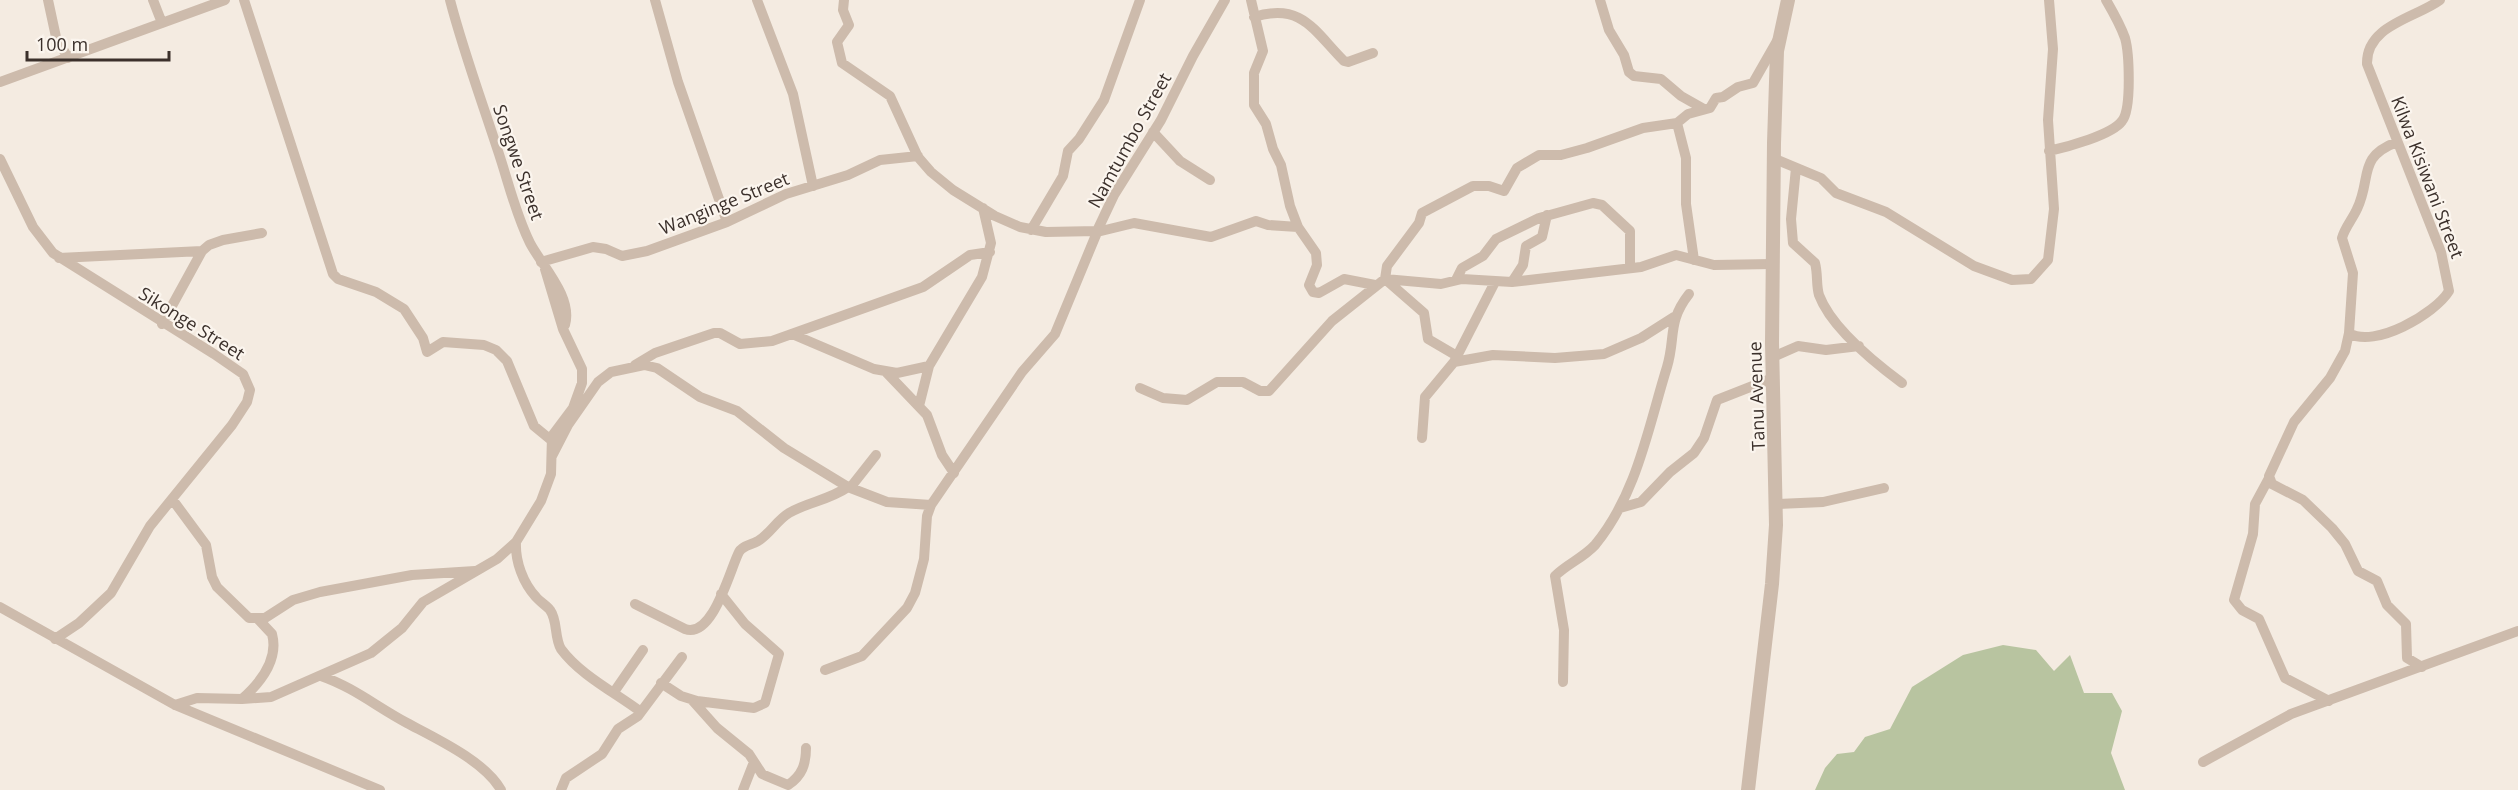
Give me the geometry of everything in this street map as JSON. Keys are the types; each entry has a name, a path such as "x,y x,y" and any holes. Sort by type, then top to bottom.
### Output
{"street":[{"path":"48,0 56,37 68,58"},
{"path":"153,0 162,23"},
{"path":"0,82 225,0"},
{"path":"175,705 198,698 242,699 279,694 372,653 402,628 423,602 497,559 516,542 541,501 551,474 551,440 534,426 507,361 496,350 484,345 443,342 427,352 423,338 404,309 376,292 338,279 333,274 244,0"},
{"name":"Songwe Street","path":"450,0 459,39 521,225 560,294 567,317 563,329 582,369 582,383 573,408 558,425 551,440"},
{"path":"655,0 678,82 727,222"},
{"path":"757,0 793,94 813,186"},
{"name":"Namtumbo Street","path":"844,0 843,10 849,25 837,40 842,63 890,96 918,156 942,182 1013,225 1031,230 1060,232 1098,231 1114,195 1153,132 1227,0"},
{"path":"1031,230 1063,176 1068,151 1079,140 1104,100 1140,0"},
{"path":"1251,0 1263,51 1254,73 1255,108 1266,124 1273,149 1279,159 1290,206 1298,227 1316,253 1317,265 1309,285 1313,292 1319,293 1344,279 1441,284 1456,280 1512,282 1646,266 1676,255 1724,266 1772,264"},
{"path":"1254,15 1275,0"},
{"path":"1600,0 1609,30 1624,55 1631,74 1661,79 1681,96 1704,109"},
{"name":"Tanu Avenue","path":"1748,790 1772,584 1776,504 1772,264 1774,159 1777,51 1788,0"},
{"path":"1774,159 1821,178 1836,194 1886,212 1974,266 2012,280 2031,279 2043,267 2051,246 2054,209 2048,120 2053,49 2049,0"},
{"path":"2049,151 2077,143 2115,127 2124,119 2128,97 2127,48 2118,20 2106,0"},
{"name":"Kilwa Kisiwani Street","path":"2349,333 2360,338 2380,336 2438,305 2450,291 2441,252 2367,64 2367,56 2373,42 2386,30 2440,0"},
{"path":"1254,15 1273,11 1294,16 1318,32 1344,61 1348,62 1373,52"},
{"path":"1140,388 1155,396 1178,400 1194,397 1217,382 1243,381 1260,391 1269,391 1332,321 1380,282 1388,266 1419,223 1422,213 1434,204 1473,186 1489,186 1504,191 1517,168 1539,155 1561,155 1643,128 1677,123 1684,116 1711,108 1716,98 1723,97 1735,88 1752,84 1780,36"},
{"path":"1677,123 1686,158 1686,204 1694,260"},
{"path":"1153,132 1180,161 1210,180"},
{"path":"2397,142 2379,149 2369,163 2358,209 2342,238 2353,273 2349,333 2338,366 2294,422 2269,471 2269,478 2272,484 2303,500 2345,544 2358,571 2374,578 2381,585 2387,605 2406,624 2407,658 2421,667"},
{"name":"Wanginge Street","path":"543,266 593,248 628,256 727,222 786,194 848,175 880,160 918,156"},
{"name":"Sikonge Street","path":"0,159 33,227 59,258 243,374 250,390 247,402 232,425 150,526 111,592 79,623 55,639"},
{"path":"1796,168 1791,219 1793,243 1815,263 1818,293 1825,309 1859,346 1902,383"},
{"path":"1456,280 1462,268 1483,256 1496,239 1547,215 1589,204 1602,205 1631,234 1630,267"},
{"path":"919,406 929,366 982,277 990,252 989,228 983,208"},
{"path":"1512,282 1523,265 1527,246 1542,237 1547,215"},
{"path":"825,670 862,656 907,608 915,593 924,559 927,516 931,506 1022,372 1055,334 1098,231 1134,223 1175,229 1204,237 1231,231 1256,221 1268,225 1298,227"},
{"path":"162,324 202,251 209,245 223,240 262,233"},
{"path":"59,258 202,251"},
{"path":"634,366 655,352 714,333 720,333 744,344 792,334 922,287 970,255 990,252"},
{"path":"1380,282 1424,313 1428,339 1456,359 1493,355 1555,358 1604,354 1641,338 1674,317 1689,294"},
{"path":"1422,438 1425,397 1456,359 1495,282"},
{"path":"1563,682 1564,630 1555,576 1585,555 1620,508 1648,434 1656,397 1668,366 1674,317"},
{"path":"792,334 862,365 886,372 897,373 929,366"},
{"path":"1773,357 1798,346 1826,350 1859,346"},
{"path":"552,456 568,425 598,382 611,372 644,364 657,368 700,397 737,411 784,448 849,488 887,502 931,506"},
{"path":"886,372 927,416 942,455 954,473"},
{"path":"1620,508 1641,502 1663,478 1694,453 1704,438 1717,400 1773,378"},
{"path":"635,604 689,631 705,624 722,594 741,550 761,539 789,513 834,497 849,488 876,455"},
{"path":"2269,478 2255,504 2253,534 2234,600 2242,609 2259,619 2285,678 2329,701"},
{"path":"1776,504 1823,502 1884,488"},
{"path":"172,499 206,545 212,577 217,586 249,618 258,619 293,600 320,592 412,574 478,571"},
{"path":"516,542 515,553 523,574 536,597 551,611 558,643 563,651 641,712"},
{"path":"691,700 759,708 765,703 780,657 745,624 722,594"},
{"path":"0,607 175,705 380,790"},
{"path":"242,699 260,682 274,653 272,634 258,619"},
{"path":"2203,762 2291,714 2518,631"},
{"path":"614,692 643,650"},
{"path":"561,790 566,778 602,754 618,729 641,712 661,682 682,657"},
{"path":"321,676 345,684 405,722 440,738 491,777 501,790"},
{"path":"661,682 691,700 754,762 762,774 788,785 802,769 806,748"},
{"path":"743,790 754,762"}],"green space":[{"path":"2003,645 2036,650 2054,671 2070,655 2084,693 2112,693 2122,711 2111,753 2125,790 1815,790 1825,768 1837,754 1854,752 1865,737 1890,729 1912,687 1963,655"}]}
